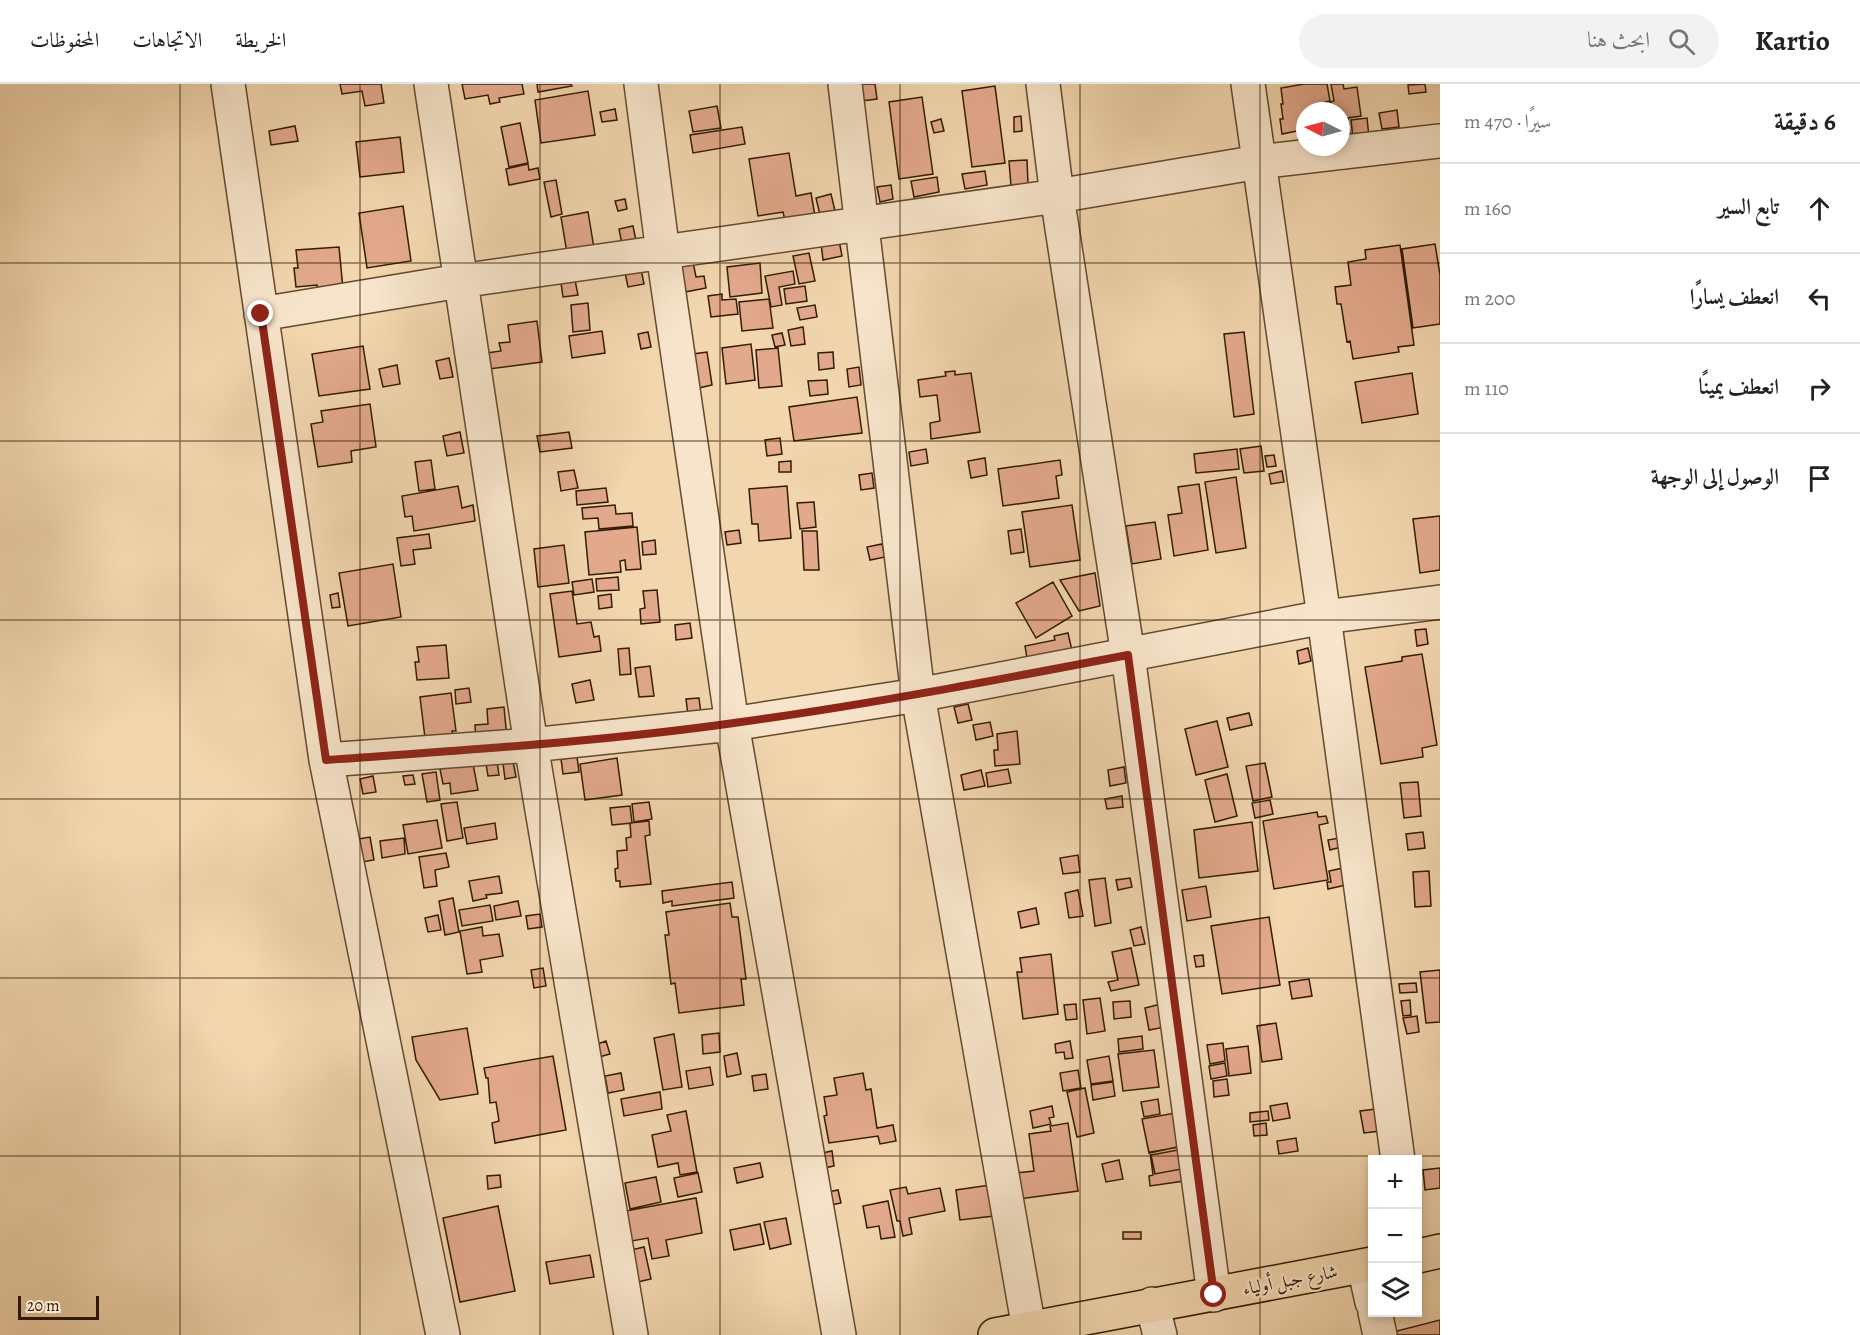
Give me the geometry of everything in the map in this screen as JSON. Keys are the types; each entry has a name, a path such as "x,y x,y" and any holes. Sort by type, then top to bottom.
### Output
{"highway":[{"path":"1422,1255 1440,1251"},
{"name":"شارع جبل أولياء","path":"995,1335 1029,1329 1156,1320 1214,1295 1368,1265"}],"street":[{"path":"228,84 326,760 443,1335"},
{"path":"431,84 531,745 632,1335"},
{"path":"641,84 663,253 732,724 839,1335"},
{"path":"846,84 918,695 1029,1329"},
{"path":"1043,84 1057,196 1128,655 1214,1295"},
{"path":"1248,84 1397,1155"},
{"path":"261,314 460,281 1057,196 1259,162 1440,141"},
{"path":"326,760 531,745 732,724 918,695 1324,617 1440,602"},
{"path":"1376,1317 1380,1335"}],"building":[{"path":"340,84 381,84 384,103 365,106 362,91 342,94"},
{"path":"462,84 522,84 524,94 499,98 500,102 490,104 488,95 465,99"},
{"path":"537,84 571,84 572,86 538,92"},
{"path":"860,84 875,84 877,99 862,101"},
{"path":"1304,84 1327,84 1330,101 1296,102 1296,131 1282,134 1281,88"},
{"path":"1331,84 1343,84 1344,89 1357,87 1361,116 1350,118 1350,102 1330,102 1334,101"},
{"path":"1425,84 1426,92 1409,94 1408,85"},
{"path":"995,86 1005,163 972,167 962,91"},
{"path":"588,91 595,135 541,143 535,100"},
{"path":"922,97 933,174 899,179 889,102"},
{"path":"717,106 721,128 693,132 689,111"},
{"path":"615,109 617,120 602,122 600,112"},
{"path":"1397,110 1399,127 1382,129 1379,113"},
{"path":"1021,116 1022,131 1014,132 1014,117"},
{"path":"1367,118 1369,137 1353,139 1351,120"},
{"path":"941,119 944,131 934,133 931,122"},
{"path":"520,123 528,163 509,167 501,127"},
{"path":"295,126 298,141 271,145 269,131"},
{"path":"742,127 745,144 693,153 690,135"},
{"path":"400,137 404,172 360,177 356,142"},
{"path":"789,153 796,196 811,193 815,216 785,221 783,212 758,216 749,159"},
{"path":"1027,160 1028,184 1011,186 1009,161"},
{"path":"528,164 529,170 538,168 540,179 509,185 506,169"},
{"path":"985,171 987,185 965,189 962,174"},
{"path":"937,177 939,192 914,197 911,181"},
{"path":"556,180 562,214 551,217 544,182"},
{"path":"891,185 893,199 880,202 877,187"},
{"path":"831,194 835,211 820,215 816,198"},
{"path":"625,199 627,209 618,211 615,201"},
{"path":"403,206 411,261 367,268 359,213"},
{"path":"588,212 594,248 567,253 561,217"},
{"path":"633,226 636,241 622,244 619,229"},
{"path":"839,240 842,256 823,260 821,243"},
{"path":"1435,244 1440,275 1440,324 1413,328 1402,249"},
{"path":"1400,245 1414,345 1398,347 1399,352 1353,359 1350,341 1347,342 1341,304 1337,304 1335,287 1351,285 1348,262 1366,259 1365,250"},
{"path":"339,247 343,289 318,291 317,285 296,287 294,268 298,268 296,250"},
{"path":"809,253 815,281 799,284 793,256"},
{"path":"693,262 696,277 704,276 706,288 685,292 681,264"},
{"path":"760,263 762,293 730,297 727,267"},
{"path":"641,269 644,284 628,287 625,273"},
{"path":"793,271 795,284 779,287 782,305 771,307 765,276"},
{"path":"575,280 578,295 563,297 561,283"},
{"path":"805,286 807,301 786,304 784,289"},
{"path":"722,294 722,300 736,299 738,314 711,317 708,296"},
{"path":"769,299 773,328 742,331 739,302"},
{"path":"588,303 590,330 573,332 571,305"},
{"path":"815,305 817,317 800,320 797,308"},
{"path":"537,321 542,362 489,369 487,353 501,351 499,343 510,342 508,325"},
{"path":"803,327 805,344 791,346 788,330"},
{"path":"602,331 605,353 572,358 569,336"},
{"path":"648,332 651,347 641,349 638,334"},
{"path":"1244,332 1254,414 1234,417 1224,334"},
{"path":"782,333 785,345 775,347 772,335"},
{"path":"751,344 755,380 726,384 722,348"},
{"path":"363,346 370,389 319,396 312,354"},
{"path":"778,348 782,386 759,388 756,350"},
{"path":"707,352 712,385 699,388 693,354"},
{"path":"833,352 834,368 819,370 818,353"},
{"path":"449,358 453,377 440,379 436,361"},
{"path":"397,365 400,384 383,387 379,369"},
{"path":"859,367 861,385 849,387 847,369"},
{"path":"955,371 955,375 971,373 980,432 931,439 930,423 940,421 937,395 920,397 918,380 946,376 945,372"},
{"path":"1412,373 1418,414 1362,423 1355,382"},
{"path":"827,380 828,394 810,396 808,381"},
{"path":"857,397 862,433 794,441 789,407"},
{"path":"370,404 376,447 351,451 352,462 318,467 311,424 323,422 321,411"},
{"path":"460,432 464,453 447,456 443,436"},
{"path":"569,432 572,448 540,452 537,436"},
{"path":"780,438 782,454 767,456 765,440"},
{"path":"1261,446 1264,471 1244,473 1240,449"},
{"path":"926,449 928,463 911,466 909,452"},
{"path":"1237,449 1239,469 1196,473 1194,454"},
{"path":"1274,455 1276,466 1267,467 1265,456"},
{"path":"985,458 987,475 971,478 968,461"},
{"path":"431,460 435,489 419,491 415,462"},
{"path":"1060,460 1062,475 1056,476 1059,498 1003,506 998,469"},
{"path":"791,461 791,472 779,472 779,462"},
{"path":"574,470 578,488 561,491 558,472"},
{"path":"1282,471 1284,482 1271,484 1269,474"},
{"path":"872,473 874,488 861,490 859,475"},
{"path":"1236,477 1246,548 1216,553 1205,482"},
{"path":"1199,484 1208,550 1174,556 1168,515 1182,513 1178,487"},
{"path":"458,486 462,508 473,505 475,521 414,531 412,516 405,517 402,496"},
{"path":"787,486 791,538 759,541 758,524 752,524 749,489"},
{"path":"606,488 608,502 577,505 576,491"},
{"path":"814,502 816,527 800,529 797,503"},
{"path":"615,505 616,514 632,513 633,526 599,529 598,518 583,519 582,508"},
{"path":"1072,505 1080,560 1030,567 1022,512"},
{"path":"1440,516 1440,570 1420,573 1413,519"},
{"path":"1155,522 1161,559 1132,564 1126,526"},
{"path":"637,527 641,569 626,570 625,560 620,561 621,572 589,575 585,532"},
{"path":"1021,529 1024,552 1011,554 1008,531"},
{"path":"739,530 741,543 727,545 725,532"},
{"path":"802,531 817,531 819,570 804,570"},
{"path":"429,534 431,548 413,550 415,564 401,566 397,538"},
{"path":"655,540 656,554 643,555 642,542"},
{"path":"882,544 885,557 870,560 867,547"},
{"path":"564,545 569,583 538,587 534,549"},
{"path":"393,564 401,617 348,626 339,573"},
{"path":"1095,573 1100,606 1079,611 1060,580"},
{"path":"618,577 619,590 597,591 596,579"},
{"path":"592,579 594,592 574,595 572,582"},
{"path":"1053,582 1072,616 1036,638 1016,603"},
{"path":"657,590 660,622 641,624 640,609 645,608 643,591"},
{"path":"572,591 577,624 591,622 594,637 599,636 601,651 559,657 550,594"},
{"path":"338,593 340,607 332,608 330,595"},
{"path":"611,594 612,607 599,609 598,596"},
{"path":"690,623 692,638 676,640 675,625"},
{"path":"1426,629 1428,644 1417,646 1415,630"},
{"path":"1068,633 1073,655 1028,664 1025,646 1055,640 1054,636"},
{"path":"446,645 449,678 417,680 415,662 419,662 417,647"},
{"path":"629,648 631,674 620,675 618,649"},
{"path":"1308,648 1311,661 1299,664 1297,651"},
{"path":"1422,654 1437,745 1422,748 1423,757 1381,764 1365,667 1402,661 1402,657"},
{"path":"650,666 654,696 639,697 635,668"},
{"path":"590,680 594,700 576,703 572,684"},
{"path":"469,688 471,702 456,704 455,690"},
{"path":"451,693 456,731 452,731 454,742 426,746 420,697"},
{"path":"699,698 701,714 688,715 686,699"},
{"path":"968,704 972,720 958,723 954,707"},
{"path":"504,707 507,739 476,742 475,725 488,724 487,709"},
{"path":"1249,713 1252,725 1230,730 1227,718"},
{"path":"1217,721 1228,767 1196,775 1185,729"},
{"path":"990,722 993,736 976,740 973,725"},
{"path":"1017,731 1020,764 995,766 994,750 998,750 997,734"},
{"path":"577,757 579,772 563,774 561,759"},
{"path":"617,758 622,795 585,800 580,764"},
{"path":"513,761 516,777 505,779 503,763"},
{"path":"497,762 499,775 488,776 486,764"},
{"path":"1265,763 1272,797 1253,801 1246,766"},
{"path":"473,764 478,790 451,794 450,783 443,784 440,769"},
{"path":"1124,767 1126,783 1110,786 1108,770"},
{"path":"1008,769 1011,783 988,787 986,773"},
{"path":"981,770 985,786 964,790 961,775"},
{"path":"436,772 440,800 427,802 422,774"},
{"path":"1227,774 1237,816 1215,822 1205,780"},
{"path":"413,775 415,784 405,785 403,776"},
{"path":"373,776 376,792 363,794 360,779"},
{"path":"1418,782 1421,816 1404,818 1400,783"},
{"path":"1122,796 1123,807 1107,809 1105,799"},
{"path":"1270,800 1273,814 1255,818 1252,803"},
{"path":"457,802 463,838 447,841 441,804"},
{"path":"649,802 652,819 634,822 632,804"},
{"path":"630,806 632,823 612,825 610,808"},
{"path":"1317,812 1318,817 1326,816 1328,823 1319,825 1328,880 1274,889 1263,821"},
{"path":"437,820 442,848 408,854 403,825"},
{"path":"649,821 650,835 645,836 651,884 620,887 620,881 616,881 615,869 618,868 617,851 627,850 626,838 631,837 630,823"},
{"path":"1252,822 1258,871 1199,878 1194,830"},
{"path":"495,823 497,839 467,844 464,828"},
{"path":"1423,832 1425,848 1408,850 1406,834"},
{"path":"370,837 374,860 362,862 358,839"},
{"path":"404,838 405,854 382,858 380,841"},
{"path":"1339,838 1341,847 1330,850 1328,840"},
{"path":"446,853 449,867 435,870 437,886 424,888 419,857"},
{"path":"1078,855 1080,872 1063,874 1060,858"},
{"path":"1343,868 1346,885 1328,889 1327,882 1331,882 1329,871"},
{"path":"1429,871 1431,906 1415,907 1413,872"},
{"path":"499,876 502,893 486,895 487,898 473,901 469,881"},
{"path":"1105,878 1111,923 1095,926 1089,880"},
{"path":"1130,878 1132,887 1118,890 1116,880"},
{"path":"732,882 734,898 672,906 672,901 663,903 662,891"},
{"path":"1206,886 1211,917 1187,921 1182,890"},
{"path":"1078,890 1083,916 1069,918 1065,893"},
{"path":"453,898 459,932 445,935 439,901"},
{"path":"518,901 521,916 496,920 494,906"},
{"path":"730,903 732,917 738,917 746,979 741,979 744,1005 679,1013 675,983 671,984 665,935 669,935 666,912"},
{"path":"490,905 493,921 462,926 459,910"},
{"path":"1036,908 1039,924 1021,928 1018,912"},
{"path":"540,914 542,927 528,929 526,916"},
{"path":"438,915 441,930 428,932 425,918"},
{"path":"1269,917 1280,985 1222,994 1211,926"},
{"path":"482,927 483,936 499,934 503,956 480,960 482,972 467,974 460,931"},
{"path":"1141,927 1145,944 1134,946 1130,930"},
{"path":"1131,948 1139,985 1111,991 1108,982 1118,980 1112,952"},
{"path":"1051,954 1058,1014 1023,1019 1017,972 1022,972 1020,958"},
{"path":"1203,955 1204,966 1196,967 1194,956"},
{"path":"543,968 546,986 534,988 531,970"},
{"path":"1440,970 1440,1022 1426,1023 1420,972"},
{"path":"1309,979 1312,996 1292,999 1289,982"},
{"path":"1416,983 1417,992 1400,993 1399,984"},
{"path":"1100,998 1105,1031 1087,1034 1083,1000"},
{"path":"1410,1000 1411,1015 1403,1016 1401,1001"},
{"path":"1130,1001 1131,1017 1114,1019 1113,1002"},
{"path":"1076,1004 1077,1019 1066,1020 1064,1005"},
{"path":"1161,1004 1165,1027 1149,1030 1145,1008"},
{"path":"1417,1016 1419,1032 1407,1034 1403,1018"},
{"path":"1276,1023 1282,1059 1262,1062 1257,1026"},
{"path":"467,1028 478,1094 440,1100 416,1060 412,1037"},
{"path":"719,1033 720,1052 703,1054 702,1035"},
{"path":"674,1034 682,1087 663,1090 654,1038"},
{"path":"1142,1036 1143,1049 1119,1052 1118,1039"},
{"path":"606,1041 610,1054 599,1057 595,1045"},
{"path":"1070,1041 1073,1058 1065,1059 1064,1052 1056,1053 1055,1044"},
{"path":"1223,1043 1225,1061 1210,1064 1207,1045"},
{"path":"1248,1046 1251,1073 1229,1076 1226,1049"},
{"path":"1154,1050 1159,1087 1123,1091 1118,1054"},
{"path":"737,1053 741,1074 727,1077 724,1056"},
{"path":"553,1056 566,1130 495,1143 492,1123 499,1121 496,1102 490,1103 488,1078 486,1078 484,1068"},
{"path":"1109,1056 1113,1081 1091,1084 1087,1060"},
{"path":"1225,1063 1227,1076 1211,1079 1209,1066"},
{"path":"710,1067 713,1085 689,1089 686,1071"},
{"path":"1078,1070 1081,1088 1063,1091 1060,1073"},
{"path":"621,1073 624,1090 608,1093 605,1076"},
{"path":"863,1073 866,1090 871,1089 877,1128 893,1125 896,1141 880,1144 878,1136 829,1143 824,1116 827,1115 824,1097 837,1095 834,1078"},
{"path":"766,1074 768,1089 754,1091 752,1076"},
{"path":"1227,1079 1229,1095 1214,1097 1213,1081"},
{"path":"1113,1082 1115,1096 1093,1100 1091,1085"},
{"path":"1085,1088 1094,1133 1077,1137 1067,1092"},
{"path":"660,1092 662,1109 624,1116 621,1099"},
{"path":"1158,1099 1160,1114 1144,1117 1141,1102"},
{"path":"1287,1103 1290,1118 1273,1121 1270,1106"},
{"path":"1052,1106 1054,1117 1049,1118 1051,1124 1033,1128 1030,1111"},
{"path":"1376,1109 1380,1131 1364,1133 1360,1111"},
{"path":"686,1111 697,1172 680,1175 678,1163 658,1167 652,1135 671,1131 667,1115"},
{"path":"1268,1111 1269,1120 1250,1122 1250,1113"},
{"path":"1175,1113 1182,1146 1149,1153 1142,1119"},
{"path":"1068,1123 1078,1191 1019,1199 1015,1173 1034,1171 1029,1134 1051,1131 1050,1126"},
{"path":"1266,1123 1267,1135 1254,1136 1253,1125"},
{"path":"1296,1138 1298,1151 1279,1154 1277,1141"},
{"path":"1179,1147 1184,1181 1150,1186 1149,1176 1153,1175 1150,1152"},
{"path":"1183,1149 1187,1168 1155,1174 1151,1155"},
{"path":"832,1151 834,1166 824,1168 822,1153"},
{"path":"1119,1160 1123,1179 1106,1182 1102,1164"},
{"path":"760,1163 763,1177 737,1183 734,1168"},
{"path":"1440,1168 1440,1188 1425,1190 1423,1170"},
{"path":"698,1173 702,1192 678,1197 674,1178"},
{"path":"500,1175 501,1187 488,1189 487,1176"},
{"path":"656,1177 661,1202 630,1209 625,1183"},
{"path":"990,1185 994,1216 960,1220 956,1190"},
{"path":"906,1187 908,1194 940,1188 945,1211 909,1218 912,1234 903,1236 890,1190"},
{"path":"838,1190 841,1203 826,1206 823,1193"},
{"path":"696,1198 702,1233 666,1240 669,1256 652,1259 648,1238 626,1242 620,1212"},
{"path":"888,1201 895,1237 881,1239 879,1226 867,1228 863,1206"},
{"path":"498,1206 515,1291 460,1302 443,1218"},
{"path":"786,1218 791,1244 770,1249 764,1222"},
{"path":"760,1224 764,1244 734,1250 730,1230"},
{"path":"1123,1232 1141,1232 1141,1239 1123,1239"},
{"path":"644,1247 651,1279 633,1283 627,1251"},
{"path":"590,1255 594,1277 550,1284 546,1262"},
{"path":"1440,1320 1440,1335 1394,1335 1393,1332"}],"route":[{"path":"261,314 326,760 531,745 732,724 918,695 1128,655 1214,1295"}]}
